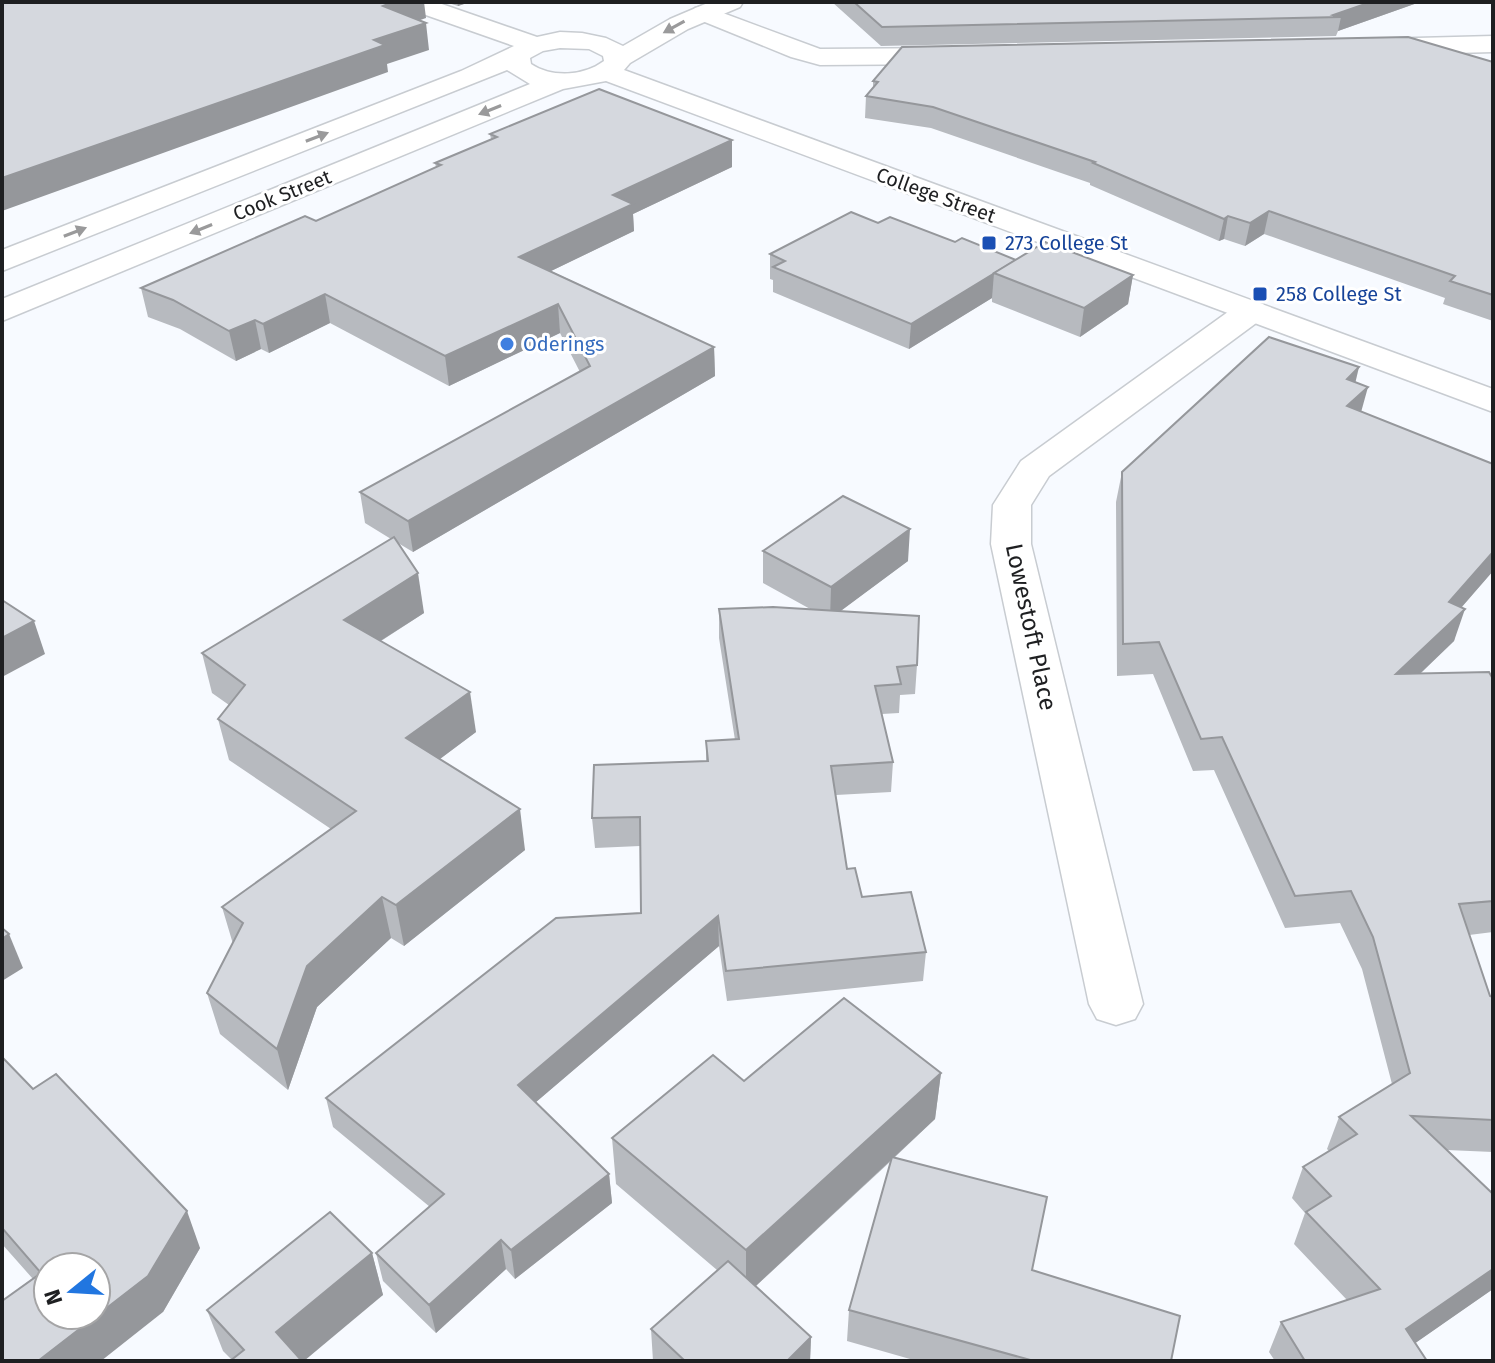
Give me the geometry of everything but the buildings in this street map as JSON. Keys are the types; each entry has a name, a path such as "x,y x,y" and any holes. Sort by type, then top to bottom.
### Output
{"street":[{"path":"412,2 526,50 569,40 612,25"},
{"path":"526,50 518,67 524,73 562,80 612,65 679,24 731,2"},
{"path":"704,13 820,57 983,56"},
{"name":"College Street","path":"569,40 609,47 612,65 1493,401"},
{"path":"1349,48 1493,44"},
{"name":"Cook Street","path":"2,261 470,77 526,50"},
{"name":"Cook Street","path":"2,311 562,80"},
{"name":"Lowestoft Place","path":"1116,1004 1011,544 1012,505 1034,469 1251,311"}],"place":[{"name":"273 College St","path":"989,243"},
{"name":"258 College St","path":"1260,294"},
{"name":"Oderings","path":"507,344"}]}
